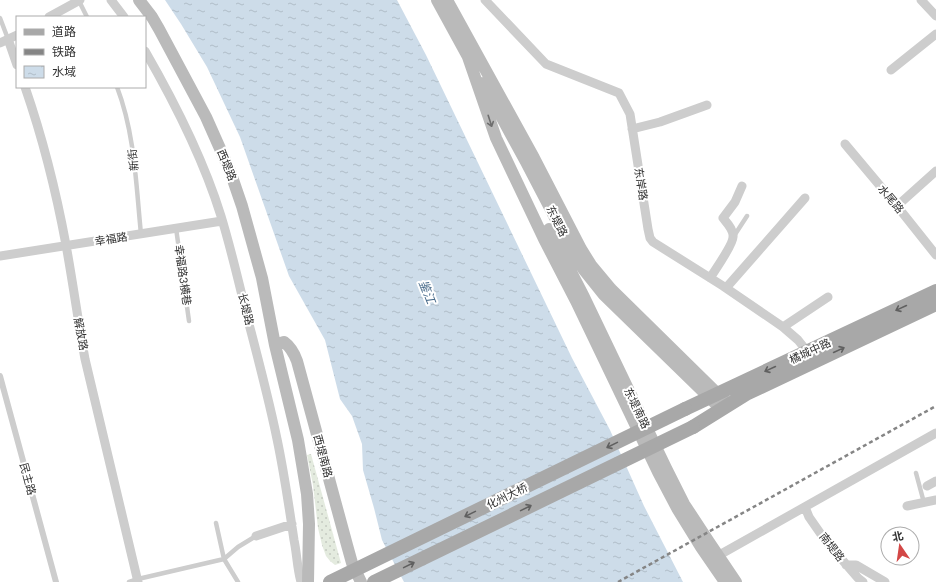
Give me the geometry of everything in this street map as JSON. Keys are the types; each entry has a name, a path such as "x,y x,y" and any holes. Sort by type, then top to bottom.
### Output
{"main road":[{"name":"西堤路","path":"139,0 152,17 206,117 230,171 242,206 262,278 275,345 298,440 307,494 309,524 308,582"},
{"name":"东堤路","path":"437,0 526,162 591,265 611,289 725,407"},
{"name":"东堤路","path":"447,0 534,158 574,254 584,270 604,295 714,396"},
{"path":"468,57 496,138 546,234"},
{"path":"546,234 558,213"},
{"name":"东堤南路","path":"546,234 582,294 675,486 714,558 725,582"},
{"name":"东堤南路","path":"546,234 576,301 677,508 714,558 736,582"},
{"path":"582,294 597,286"},
{"name":"橘城中路","path":"693,427 746,394 811,357 936,291"},
{"name":"橘城中路","path":"684,409 936,304"},
{"name":"西堤南路","path":"275,345 284,342 293,352 297,361 352,563 361,582"},
{"name":"化州大桥","path":"330,582 684,409"},
{"name":"化州大桥","path":"374,582 693,427"}],"street":[{"path":"51,16 80,0"},
{"path":"111,0 123,16"},
{"name":"东岸路","path":"485,0 546,64 619,93 630,114 651,241 726,288 783,327 798,340 811,357"},
{"path":"921,0 936,16"},
{"path":"891,70 936,34"},
{"path":"16,35 4,41 16,63"},
{"name":"长堤路","path":"146,53 195,146 222,221 233,258 277,438 295,542 300,582"},
{"name":"解放路","path":"25,88 48,160 66,246 85,359 135,581"},
{"path":"632,129 660,122 707,105"},
{"name":"水尾路","path":"844,144 897,206 936,255"},
{"path":"897,206 936,171"},
{"path":"710,278 732,244 734,236 731,228 723,218 735,202 742,186"},
{"path":"726,288 804,198"},
{"name":"幸福路","path":"0,256 222,221"},
{"path":"783,327 828,297"},
{"name":"民主路","path":"0,376 56,582"},
{"path":"714,558 936,433"},
{"path":"927,486 936,481"},
{"path":"907,506 933,502"},
{"name":"南堤路","path":"806,507 810,517 821,534 846,565 863,582"},
{"path":"256,536 292,524"},
{"path":"846,565 856,565 885,582"}],"lane":[{"path":"80,0 87,16"},
{"path":"0,18 4,41"},
{"name":"新街","path":"117,88 130,130 141,234"},
{"path":"734,236 747,216"},
{"name":"幸福路3横巷","path":"176,228 189,321"},
{"path":"916,473 922,499 924,502 933,502"},
{"path":"216,523 224,559 238,582"},
{"path":"135,581 224,559 238,547 256,536"}],"shaded area":[{"path":"311,454 341,563 335,565 326,556 318,528 313,485 307,455"}],"water":[{"name":"鉴江","path":"165,0 397,0 426,55 572,358 610,430 644,506 683,582 404,582 382,540 363,470 362,444 352,416 340,399 325,340 289,276 240,137 207,67"}],"railway":[{"path":"618,582 936,406"}]}
